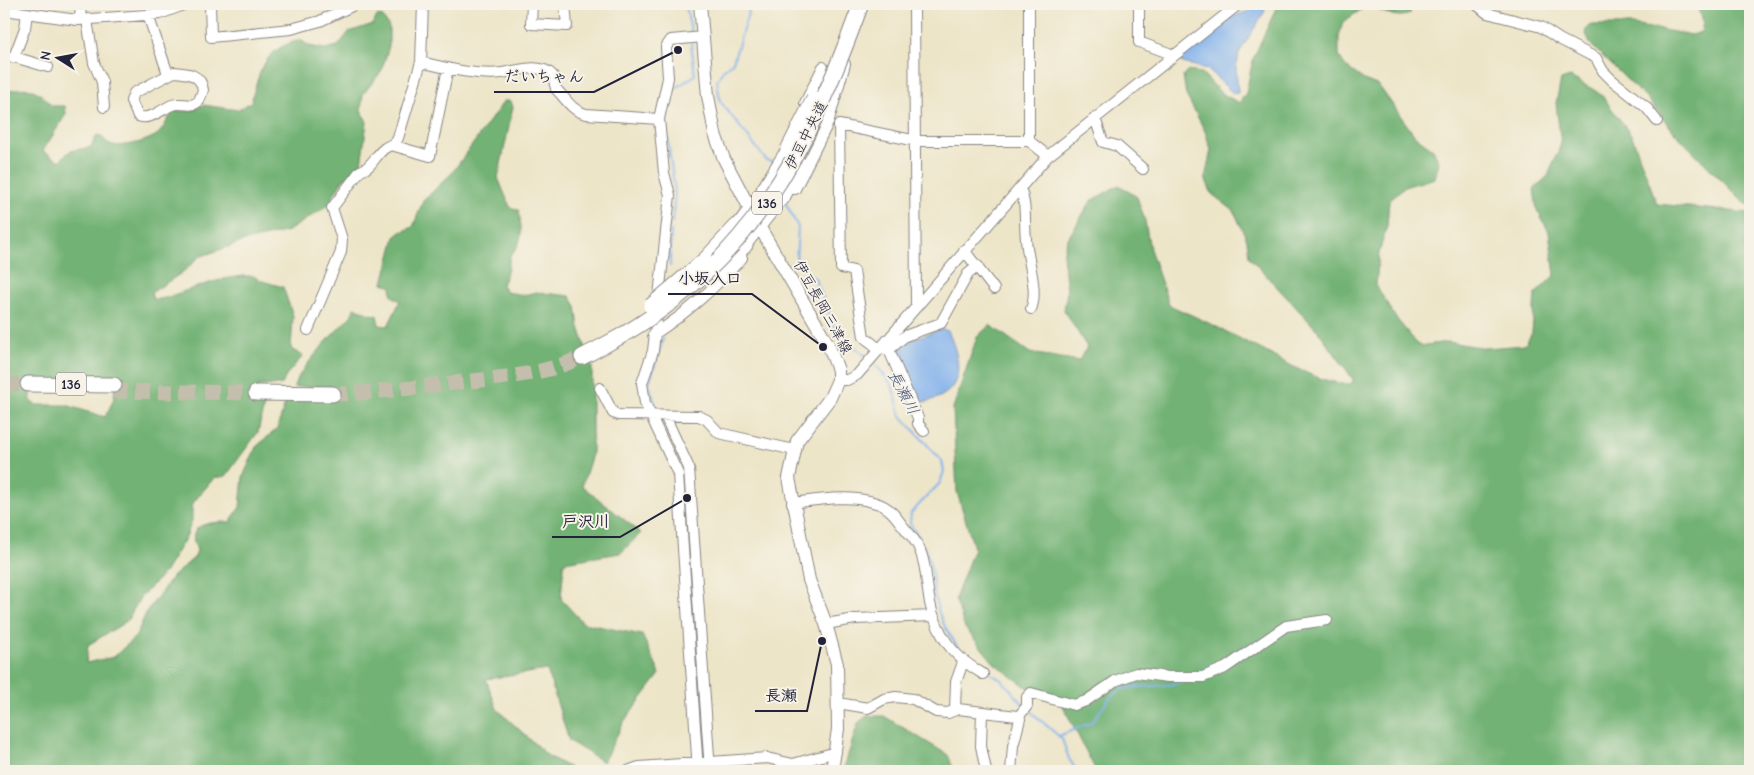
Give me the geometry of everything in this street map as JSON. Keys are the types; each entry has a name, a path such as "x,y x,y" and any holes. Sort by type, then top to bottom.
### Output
{"highway":[{"name":"伊豆中央道","path":"605,343 683,289 722,252 749,220 774,186 797,146 857,4"},
{"name":"伊豆中央道","path":"581,356 675,300 708,272 737,242 786,175 810,130 833,63 861,4"},
{"path":"764,190 785,156 833,63"},
{"path":"782,198 819,124 833,63"},
{"path":"624,330 705,260 737,226"},
{"path":"605,343 626,338 676,307 745,245"},
{"name":"136","path":"28,386 113,388"},
{"path":"256,392 333,393"}],"main road":[{"name":"伊豆長岡三津線","path":"700,4 708,96 715,134 724,158 759,226 828,344 836,362 838,380"},
{"path":"737,226 764,190"},
{"path":"745,245 782,198"},
{"path":"832,771 836,752 838,703 836,659 826,624 809,580 792,503 789,478 794,450 802,434 830,398 838,380"}],"street":[{"path":"81,4 83,20 94,62 102,82 104,107"},
{"path":"4,10 61,19 83,20 166,13 186,4"},
{"path":"210,4 211,37 307,25 356,4"},
{"path":"308,330 341,252 342,239 332,208 360,171 367,169 379,154 391,146 398,138 421,62 423,4"},
{"path":"532,4 531,24 566,26 566,4"},
{"path":"772,210 789,200 828,123 846,59 866,4"},
{"path":"914,4 916,304"},
{"path":"1029,4 1029,141"},
{"path":"1139,4 1139,42 1174,55"},
{"path":"838,380 851,378 880,350 916,304 1048,156 1240,4"},
{"path":"1476,4 1487,12 1541,27 1559,39 1596,58 1603,71 1646,107 1657,121"},
{"path":"27,13 25,28 9,57 48,67"},
{"path":"148,14 168,74"},
{"path":"703,37 671,40 667,43 665,52 668,85 658,119 664,173 670,195 653,334 653,351 642,383 642,391 689,468 704,766"},
{"path":"421,62 448,68 494,73 524,69 545,70 553,76 556,89 575,111 586,114 658,119"},
{"path":"764,190 767,173 797,119 833,63"},
{"path":"391,146 430,156 448,68"},
{"path":"183,72 199,79 203,90 199,101 195,104 173,104 146,118 138,116 132,106 132,96 138,90 168,74 183,72"},
{"path":"1095,118 1103,142 1117,146 1143,169"},
{"path":"797,119 839,125 916,141 1029,141 1048,156"},
{"path":"839,125 841,268 854,271 864,337 880,350 918,418 918,424 924,431"},
{"path":"1020,188 1025,212 1026,240 1035,296 1032,309"},
{"path":"658,289 703,255 724,231 737,226"},
{"path":"653,334 683,315 707,295 743,256 745,245"},
{"path":"964,250 994,289"},
{"path":"880,350 905,336 941,323 968,274 978,266"},
{"path":"600,388 614,413 699,416 707,420 719,433 794,450"},
{"path":"658,416 678,474 704,766"},
{"path":"792,503 846,499 870,501 887,508 918,545 923,560 933,616 948,642 963,662 983,674"},
{"path":"826,624 856,619 933,616"},
{"path":"1011,771 1023,711 1028,695 1033,692 1068,703 1079,704 1115,681 1136,674 1168,677 1203,677 1224,668 1286,626 1327,620"},
{"path":"955,709 956,682 963,662"},
{"path":"838,703 868,708 884,699 896,697 913,699 936,712 948,713 955,709 982,712 1023,711"},
{"path":"982,712 980,746 986,771"},
{"path":"628,771 639,768 704,766 766,758 793,764 836,752"}],"green space":[{"path":"1278,4 1412,4 1410,14 1404,16 1389,14 1368,5 1343,22 1339,36 1339,56 1346,67 1364,80 1379,86 1415,136 1433,149 1439,162 1435,178 1404,187 1389,201 1387,226 1379,253 1376,285 1395,317 1419,346 1448,342 1486,348 1525,345 1532,333 1535,294 1555,275 1549,232 1537,210 1534,189 1548,176 1561,144 1556,103 1561,80 1570,77 1600,93 1632,136 1657,204 1750,213 1750,771 1096,771 1058,696 1025,686 994,663 965,628 955,599 974,548 957,492 953,408 977,337 990,325 1030,353 1079,361 1087,347 1064,310 1067,292 1063,254 1067,240 1091,201 1119,185 1137,197 1145,221 1150,249 1169,305 1302,371 1327,380 1352,384 1353,379 1319,332 1249,257 1247,240 1234,211 1212,194 1205,178 1211,150 1205,131 1186,95 1183,75 1187,71 1202,73 1221,93 1239,103 1246,93 1253,59"},
{"path":"1696,4 1750,4 1750,206 1741,200 1675,133 1648,100 1590,44 1585,31 1591,25 1632,25 1692,35 1701,32 1703,22"},
{"path":"377,16 383,17 389,27 389,46 381,72 363,94 361,110 367,122 361,164 342,181 327,206 288,231 245,241 199,257 183,272 151,293 153,299 166,298 216,281 244,276 254,276 259,280 283,287 293,316 291,349 303,356 288,373 281,385 258,386 258,401 265,401 258,432 226,476 214,478 192,504 192,520 186,537 164,573 140,598 127,621 88,645 86,663 114,657 136,636 147,611 173,576 195,557 197,550 194,534 196,529 207,524 230,522 240,507 243,477 256,447 277,429 287,398 332,398 331,386 294,387 310,361 328,339 351,316 355,307 369,314 377,315 379,325 388,326 400,301 392,296 391,286 383,283 395,237 413,227 423,201 452,173 504,101 511,101 513,107 498,178 510,207 519,210 521,234 518,245 510,255 508,269 502,285 506,292 524,295 536,292 570,296 576,306 579,327 592,367 592,454 582,486 641,533 621,553 564,562 561,599 583,623 642,635 660,674 625,720 603,762 569,741 547,670 486,679 497,709 548,756 576,771 4,771 4,88 8,91 22,88 33,90 52,106 65,106 66,114 43,151 59,161 70,151 91,147 97,135 109,143 120,146 149,139 159,133 175,111 191,111 203,105 238,110 251,102 261,70 271,55 279,49 301,40 309,46 325,49 338,46 349,32 373,24","holes":["30,381 117,384 113,401 105,417 66,405 36,405 30,401"]},
{"path":"867,716 884,716 948,755 954,771 843,771 858,723"}],"water":[{"path":"1262,6 1265,11 1239,53 1236,68 1238,93 1233,93 1207,69 1183,63 1177,59 1227,19"},
{"path":"942,329 948,331 953,343 958,365 957,375 954,384 948,391 938,398 925,402 914,394 906,382 898,353 910,340"}],"waterway":[{"path":"685,4 692,35"},
{"name":"長瀬川","path":"751,4 733,62 723,70 717,81 720,101 766,160 773,162"},
{"path":"672,223 675,193 665,120 673,90 695,75 691,43"},
{"name":"長瀬川","path":"785,202 798,227 796,262 815,279 838,334 867,357"},
{"path":"670,266 671,231"},
{"path":"658,413 649,384 663,339"},
{"name":"長瀬川","path":"873,361 892,385 901,416 942,461 944,471 940,483 911,513 910,523 918,537"},
{"name":"長瀬川","path":"923,545 930,566 940,616 950,636 963,654"},
{"path":"694,609 703,759"},
{"path":"1198,673 1253,643"},
{"name":"長瀬川","path":"985,670 1003,681 1024,705"},
{"path":"1059,736 1092,722 1110,698 1124,688 1169,685 1185,681"},
{"name":"長瀬川","path":"1029,710 1062,739 1069,759 1077,771"}],"tunnel":[{"path":"333,394 509,377 553,368 582,357"},
{"path":"4,384 28,384"},
{"path":"112,391 256,393"}],"place":[{"name":"だいちゃん","path":"678,50"},
{"name":"小坂入口","path":"823,347"},
{"name":"戸沢川","path":"687,498"},
{"name":"長瀬","path":"822,641"}]}
